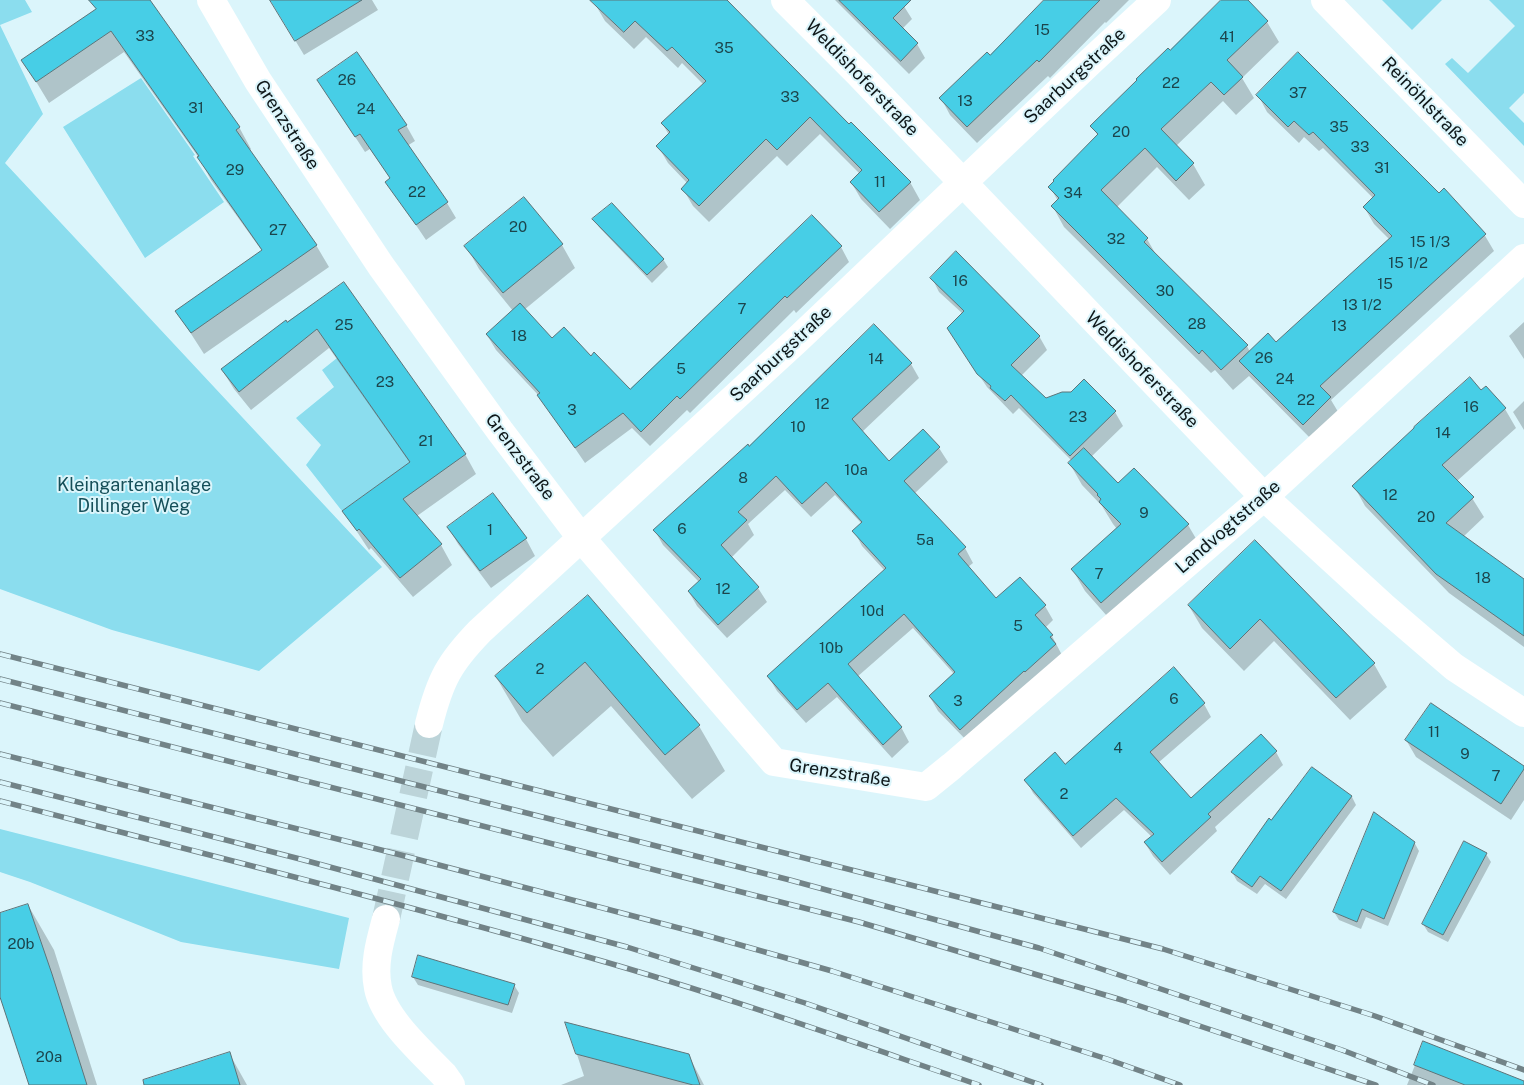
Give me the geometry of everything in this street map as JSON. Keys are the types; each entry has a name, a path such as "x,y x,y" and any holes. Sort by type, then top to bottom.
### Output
{"street":[{"name":"Grenzstraße","path":"211,0 258,81 380,266 500,431 582,539 774,762 926,787"},
{"name":"Weldishoferstraße","path":"785,0 963,182 1264,496 1383,606 1454,666 1524,713"},
{"name":"Saarburgstraße","path":"429,724 436,695 447,672 459,652 480,631 797,340 1158,0"},
{"name":"Reinöhlstraße","path":"1325,0 1524,204"},
{"name":"Landvogtstraße","path":"926,787 1264,496 1524,258"},
{"path":"386,920 377,955 378,988 386,1008 395,1023 444,1075 451,1085"}],"green space":[{"path":"0,0 25,0 32,12 0,25"},
{"path":"1382,0 1442,0 1412,30"},
{"path":"1489,0 1524,0 1524,93 1509,108 1524,123 1524,146 1445,64 1452,58 1468,73 1515,26"},
{"name":"Kleingartenanlage Dillinger Weg","path":"0,25 43,114 5,163 382,567 259,671 112,630 0,589"},
{"path":"141,78 195,155 193,156 224,202 145,258 63,127"},
{"path":"337,358 425,483 385,480 342,511 306,465 321,445 296,418 334,387 322,370"},
{"path":"0,829 349,918 339,969 181,942 0,872"}],"building":[{"path":"89,0 150,0 240,127 236,130 317,245 191,333 175,311 262,250 111,31 36,82 21,60 96,9"},
{"path":"270,0 362,0 295,41"},
{"path":"590,0 727,0 849,124 851,122 911,182 879,212 850,182 862,170 810,117 777,150 766,139 699,206 681,189 689,180 656,146 670,132 661,123 706,81 672,47 667,51 635,21 624,32"},
{"path":"839,0 911,0 893,18 918,43 901,61"},
{"path":"1044,0 1100,0 1039,62 1037,60 967,127 939,98 987,52 990,55"},
{"path":"1221,0 1248,0 1268,21 1227,60 1243,77 1224,95 1211,82 1161,129 1194,163 1176,181 1145,148 1101,190 1148,238 1144,242 1248,345 1221,370 1202,350 1199,354 1051,206 1059,198 1048,187 1098,134 1090,126 1168,48 1170,50"},
{"path":"357,52 407,125 398,130 448,202 416,225 385,182 390,178 360,134 355,137 317,80"},
{"path":"1298,52 1439,193 1444,188 1486,234 1320,386 1331,397 1303,425 1239,361 1268,333 1276,342 1392,236 1363,207 1375,195 1313,132 1309,135 1294,121 1288,127 1256,95"},
{"path":"524,197 563,244 503,293 464,246"},
{"path":"612,203 664,259 647,275 592,219"},
{"path":"812,215 842,246 787,298 785,296 680,399 677,396 641,432 623,413 575,448 537,395 540,393 486,334 520,303 552,338 564,327 591,356 594,352 630,389"},
{"path":"956,251 1040,336 1011,365 1046,398 1062,392 1071,392 1084,379 1116,411 1070,456 1011,395 1005,401 990,388 991,386 977,374 947,328 964,311 930,278"},
{"path":"344,282 466,454 403,499 442,544 400,578 359,529 357,531 342,511 410,462 317,329 239,392 221,369 286,320 287,322"},
{"path":"874,324 912,363 852,419 889,461 923,429 940,447 904,481 966,547 958,554 996,598 1020,577 1046,605 1035,615 1053,635 1050,637 1056,644 960,730 929,696 955,672 904,614 848,664 902,727 883,745 828,683 797,710 767,676 886,568 852,531 862,522 826,482 802,504 776,476 738,512 747,520 721,545 759,587 718,625 688,591 701,579 653,530 748,444 749,446"},
{"path":"1470,377 1481,390 1486,386 1506,408 1442,465 1474,497 1446,523 1524,579 1524,636 1436,574 1352,486"},
{"path":"1084,448 1118,483 1134,468 1189,524 1101,603 1071,569 1121,524 1099,502 1101,499 1098,494 1068,463"},
{"path":"493,493 527,538 480,571 447,527"},
{"path":"1255,540 1375,663 1336,698 1260,619 1230,649 1188,605"},
{"path":"588,595 700,725 665,755 585,662 527,713 495,676"},
{"path":"1174,667 1205,703 1150,752 1191,798 1261,734 1277,751 1208,814 1211,817 1162,862 1144,842 1154,834 1116,798 1073,836 1024,780 1055,752 1065,764"},
{"path":"1431,703 1524,766 1524,769 1501,804 1405,740"},
{"path":"1312,767 1352,796 1281,891 1260,876 1252,887 1231,872 1269,818 1271,820"},
{"path":"1374,812 1415,842 1384,919 1362,909 1357,922 1333,912"},
{"path":"1464,841 1487,853 1443,935 1422,924"},
{"path":"28,904 87,1085 29,1085 0,997 0,913"},
{"path":"418,955 515,984 508,1005 412,977"},
{"path":"565,1022 689,1054 700,1085 693,1085 576,1054"},
{"path":"1423,1041 1524,1081 1524,1085 1465,1085 1414,1065"},
{"path":"230,1052 240,1085 144,1085 143,1080"}],"tunnel":[{"path":"386,919 429,724"}],"railway":[{"path":"0,654 1163,949 1375,1016 1524,1070"},
{"path":"0,679 790,880 1039,948 1342,1050 1433,1085"},
{"path":"0,703 859,922 1122,1000 1376,1085"},
{"path":"0,754 397,854 698,933 832,971 1107,1059 1180,1085"},
{"path":"0,782 300,859 627,947 805,1003 1041,1085"},
{"path":"0,801 357,893 622,967 776,1016 979,1085"}]}
